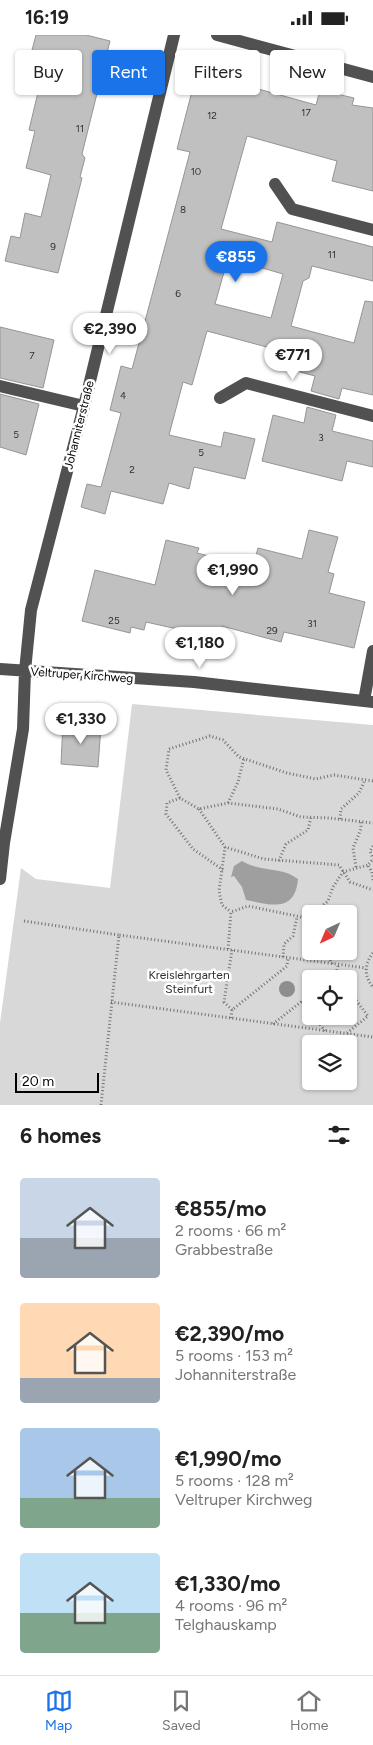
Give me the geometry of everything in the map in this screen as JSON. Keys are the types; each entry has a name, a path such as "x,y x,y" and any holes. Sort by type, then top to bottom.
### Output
{"street":[{"name":"Johanniterstraße","path":"0,879 2,842 23,729 25,671 31,611 84,406 174,35"},
{"path":"217,35 373,77"},
{"path":"276,184 292,209 373,229"},
{"path":"220,398 246,383 373,416"},
{"path":"0,386 84,406"},
{"path":"369,701 373,651"},
{"name":"Veltruper Kirchweg","path":"0,669 194,682 369,701"}],"path":[{"path":"373,781 334,775 316,779 287,773 244,758 222,740 210,736 169,749 166,770 180,798 199,809 225,847 264,859 339,865 350,882 373,891"},
{"path":"228,803 238,782 244,758"},
{"path":"340,819 341,809 359,793 364,780"},
{"path":"180,798 167,803 166,814 193,849 223,870"},
{"path":"199,809 228,803 278,809 301,817 373,823"},
{"path":"279,861 286,845 308,830 311,817"},
{"path":"356,867 353,848 361,829 361,822"},
{"path":"323,905 328,901 333,887 344,872 368,865 373,859 370,851 373,846"},
{"path":"225,847 219,891 222,905 230,912"},
{"path":"368,865 372,872 373,880"},
{"path":"230,912 248,906 302,918"},
{"path":"228,949 230,912"},
{"path":"283,957 284,944 293,936 297,917"},
{"path":"24,921 288,959 366,968"},
{"path":"101,1105 119,935"},
{"path":"232,950 224,1002 232,1010"},
{"path":"373,953 368,960 366,968 366,976 373,987"},
{"path":"231,1018 232,1010 286,966 288,959"},
{"path":"332,960 336,965 336,970"},
{"path":"273,1024 302,1001"},
{"path":"111,1002 373,1037"},
{"path":"357,1002 368,1016 357,1024"},
{"path":"321,1025 325,1031"},
{"path":"346,1033 356,1025"}],"green space":[{"name":"Kreislehrgarten Steinfurt","path":"132,704 373,725 373,1105 0,1105 0,1023 21,868 36,879 110,888"}],"shaded area":[{"path":"242,861 257,867 285,872 298,879 296,890 292,897 287,902 273,905 246,900 242,887 234,876 231,877 234,866"}],"building":[{"path":"36,35 86,35 110,41 108,50 92,50 92,95 97,95 82,154 85,158 80,177 82,178 58,273 5,261 11,236 20,238 25,213 41,217 51,175 26,168 35,131 29,130 37,95 82,95 82,50 32,50"},
{"path":"260,89 270,92 270,95 280,95 316,105 319,95 341,95 354,98 352,105 373,108 373,191 332,181 337,161 247,136 221,229 272,242 277,222 373,247 373,281 312,266 309,278 303,281 291,326 354,343 365,301 373,302 373,395 342,388 339,399 311,391 315,376 300,372 304,357 207,331 192,385 183,382 169,435 221,447 224,432 255,439 245,479 194,467 189,489 169,483 163,504 111,491 105,514 81,507 87,484 101,487 121,413 110,410 121,366 132,369 190,152 177,149 191,95 260,95","holes":["228,258 283,274 271,318 215,304"]},
{"path":"0,327 54,340 43,388 0,378"},
{"path":"0,394 39,404 26,455 0,447"},
{"path":"307,407 336,415 332,431 373,441 373,467 347,461 342,481 262,461 273,415 304,423"},
{"path":"309,530 338,537 328,572 334,574 329,593 365,602 354,648 284,632 281,642 222,626 219,636 204,633 204,635 146,622 144,630 131,627 130,633 82,621 95,570 155,585 166,540 199,548 197,553 253,567 258,548 302,559"},
{"path":"63,723 101,726 98,767 61,764"}]}
